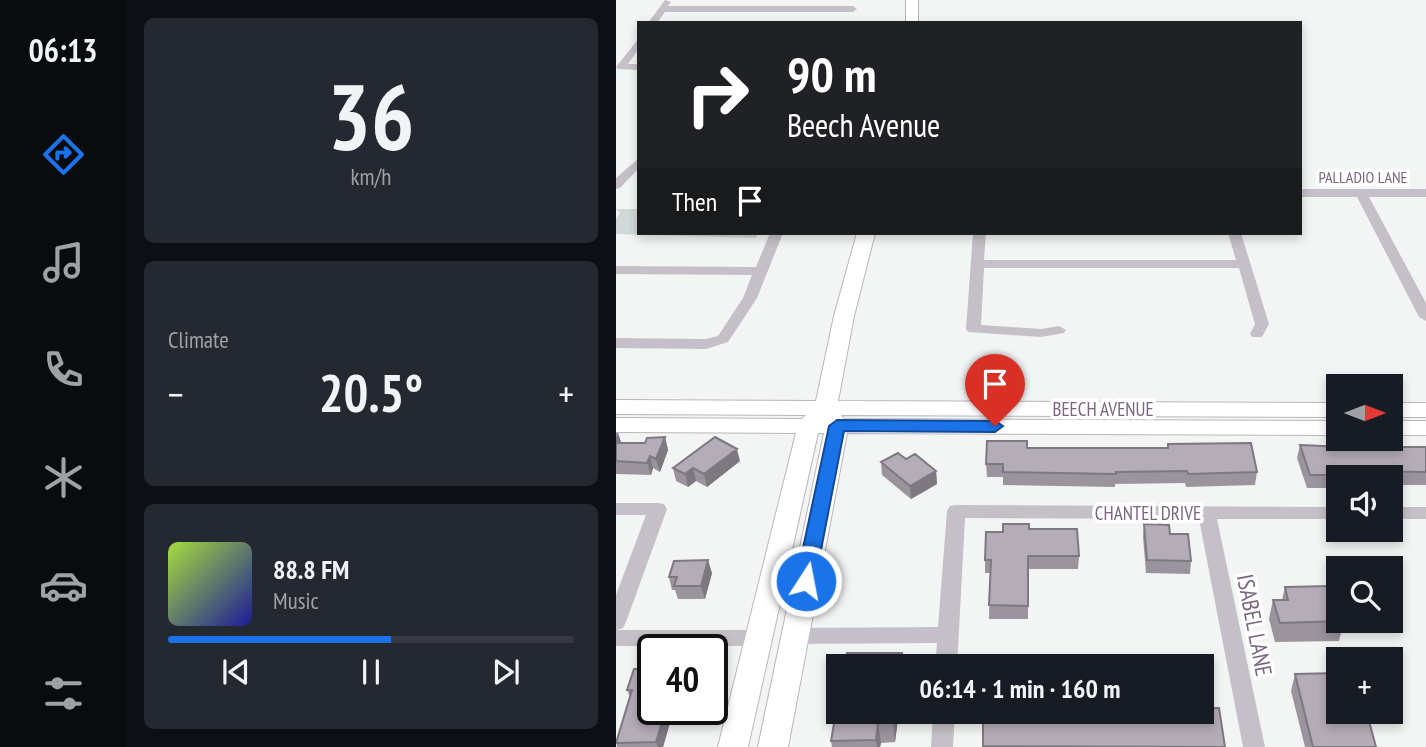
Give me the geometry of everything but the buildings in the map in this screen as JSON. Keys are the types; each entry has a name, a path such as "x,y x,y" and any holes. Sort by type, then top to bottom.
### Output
{"main road":[{"path":"912,0 912,21"},
{"path":"773,747 795,636 824,419 844,316 865,235"},
{"name":"BEECH AVENUE","path":"616,407 824,419 1326,428"},
{"name":"BEECH AVENUE","path":"616,425 1326,410"},
{"path":"1404,410 1426,410"},
{"path":"733,747 758,638 824,419"},
{"path":"1404,428 1426,428"}],"street":[{"path":"653,21 668,0"},
{"path":"662,9 852,4"},
{"path":"637,42 621,66 637,66"},
{"path":"618,183 637,163"},
{"path":"618,183 637,181"},
{"name":"PALLADIO LANE","path":"1302,193 1426,193"},
{"path":"1361,193 1426,317"},
{"path":"616,343 706,344 723,339 750,298 775,235"},
{"path":"979,235 973,329 1041,333 1059,330"},
{"path":"1236,235 1262,324 1257,334"},
{"path":"978,264 1244,264"},
{"path":"616,270 762,271"},
{"path":"616,509 658,509 616,622"},
{"name":"CHANTEL DRIVE","path":"948,635 956,511 1326,513"},
{"name":"ISABEL LANE","path":"1207,513 1254,747"},
{"path":"1403,515 1424,518"},
{"path":"795,636 948,635 947,654"},
{"path":"616,638 758,638"},
{"path":"942,747 943,724"}],"shaded area":[{"path":"616,209 637,209 637,235 616,234 616,219 620,213"},
{"path":"651,235 757,235 756,238"}],"route":[{"path":"806,581 837,426 995,426"}]}
